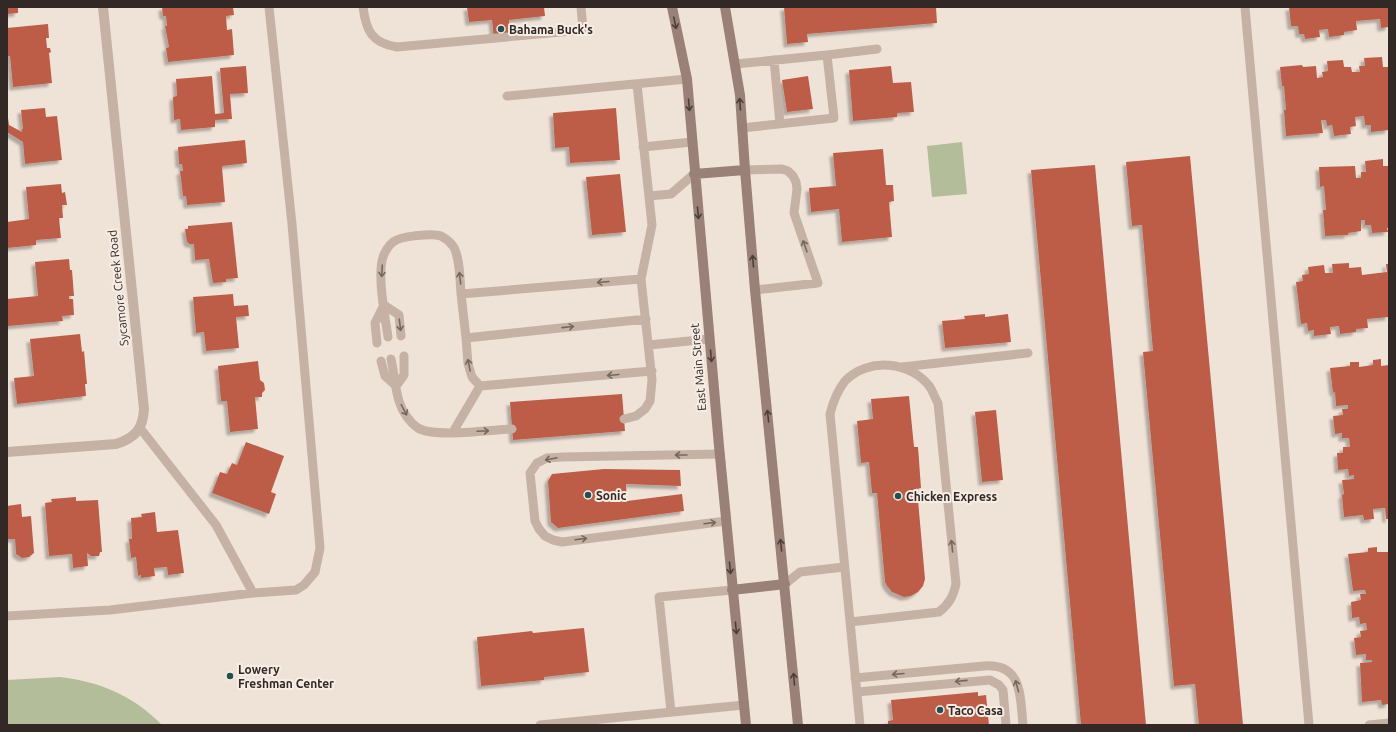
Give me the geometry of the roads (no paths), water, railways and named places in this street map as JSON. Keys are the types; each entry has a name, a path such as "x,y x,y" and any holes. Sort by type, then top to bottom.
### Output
{"main road":[{"name":"East Main Street","path":"672,7 687,79 709,340 746,725"},
{"path":"725,7 740,95 755,290 798,725"},
{"path":"694,174 745,170"},
{"path":"732,590 785,584"}],"street":[{"name":"Sycamore Creek Road","path":"102,7 144,409 140,428"},
{"path":"7,452 116,444 126,441 134,436 140,428"}],"lane":[{"path":"7,616 110,610 254,593 296,590 304,585 315,572 320,548 292,224 269,7"},
{"path":"363,7 365,21 369,31 376,40 386,45 397,47 583,30 581,7"},
{"path":"1245,7 1309,725"},
{"path":"735,64 877,49"},
{"path":"742,128 834,118 827,55"},
{"path":"774,60 780,124"},
{"path":"507,96 687,79"},
{"path":"624,420 636,416 645,409 650,401 652,380 641,279 652,226 637,84"},
{"path":"643,146 692,142"},
{"path":"745,170 782,169 788,172 796,182 797,189 794,213 818,283 755,290"},
{"path":"649,196 671,194 694,174"},
{"path":"388,337 382,289 383,257 393,241 400,238 428,235 440,236 448,240 457,254 468,364 472,377 480,386"},
{"path":"461,294 641,279"},
{"path":"384,305 399,315 401,336"},
{"path":"377,343 375,323 384,305"},
{"path":"466,338 646,319"},
{"path":"649,345 709,340"},
{"path":"901,367 1028,353"},
{"path":"396,386 404,375 404,356"},
{"path":"391,358 399,401 405,413 415,425 428,432 442,433 512,429"},
{"path":"380,361 385,376 396,386"},
{"path":"850,622 939,612 950,602 956,584 938,403 930,387 916,373 901,367 880,364 862,369 846,380 835,396 830,414 844,567 860,725"},
{"path":"480,386 652,371"},
{"path":"454,432 480,386"},
{"path":"140,428 216,525 254,593"},
{"path":"720,454 547,458 537,463 530,473 535,521 545,536 553,540 562,542 726,521"},
{"path":"785,584 800,572 844,567"},
{"path":"671,712 659,597 732,590"},
{"path":"855,678 984,666 1002,668 1010,673 1019,688 1022,725"},
{"path":"857,692 990,680 995,682 1002,690 1006,725"},
{"path":"540,725 744,705"},
{"path":"1369,725 1389,723"}],"place":[{"name":"Bahama Buck's","path":"501,29"},
{"name":"Sonic","path":"588,495"},
{"name":"Chicken Express","path":"898,496"},
{"name":"Lowery Freshman Center","path":"230,676"},
{"name":"Taco Casa","path":"940,710"}]}
